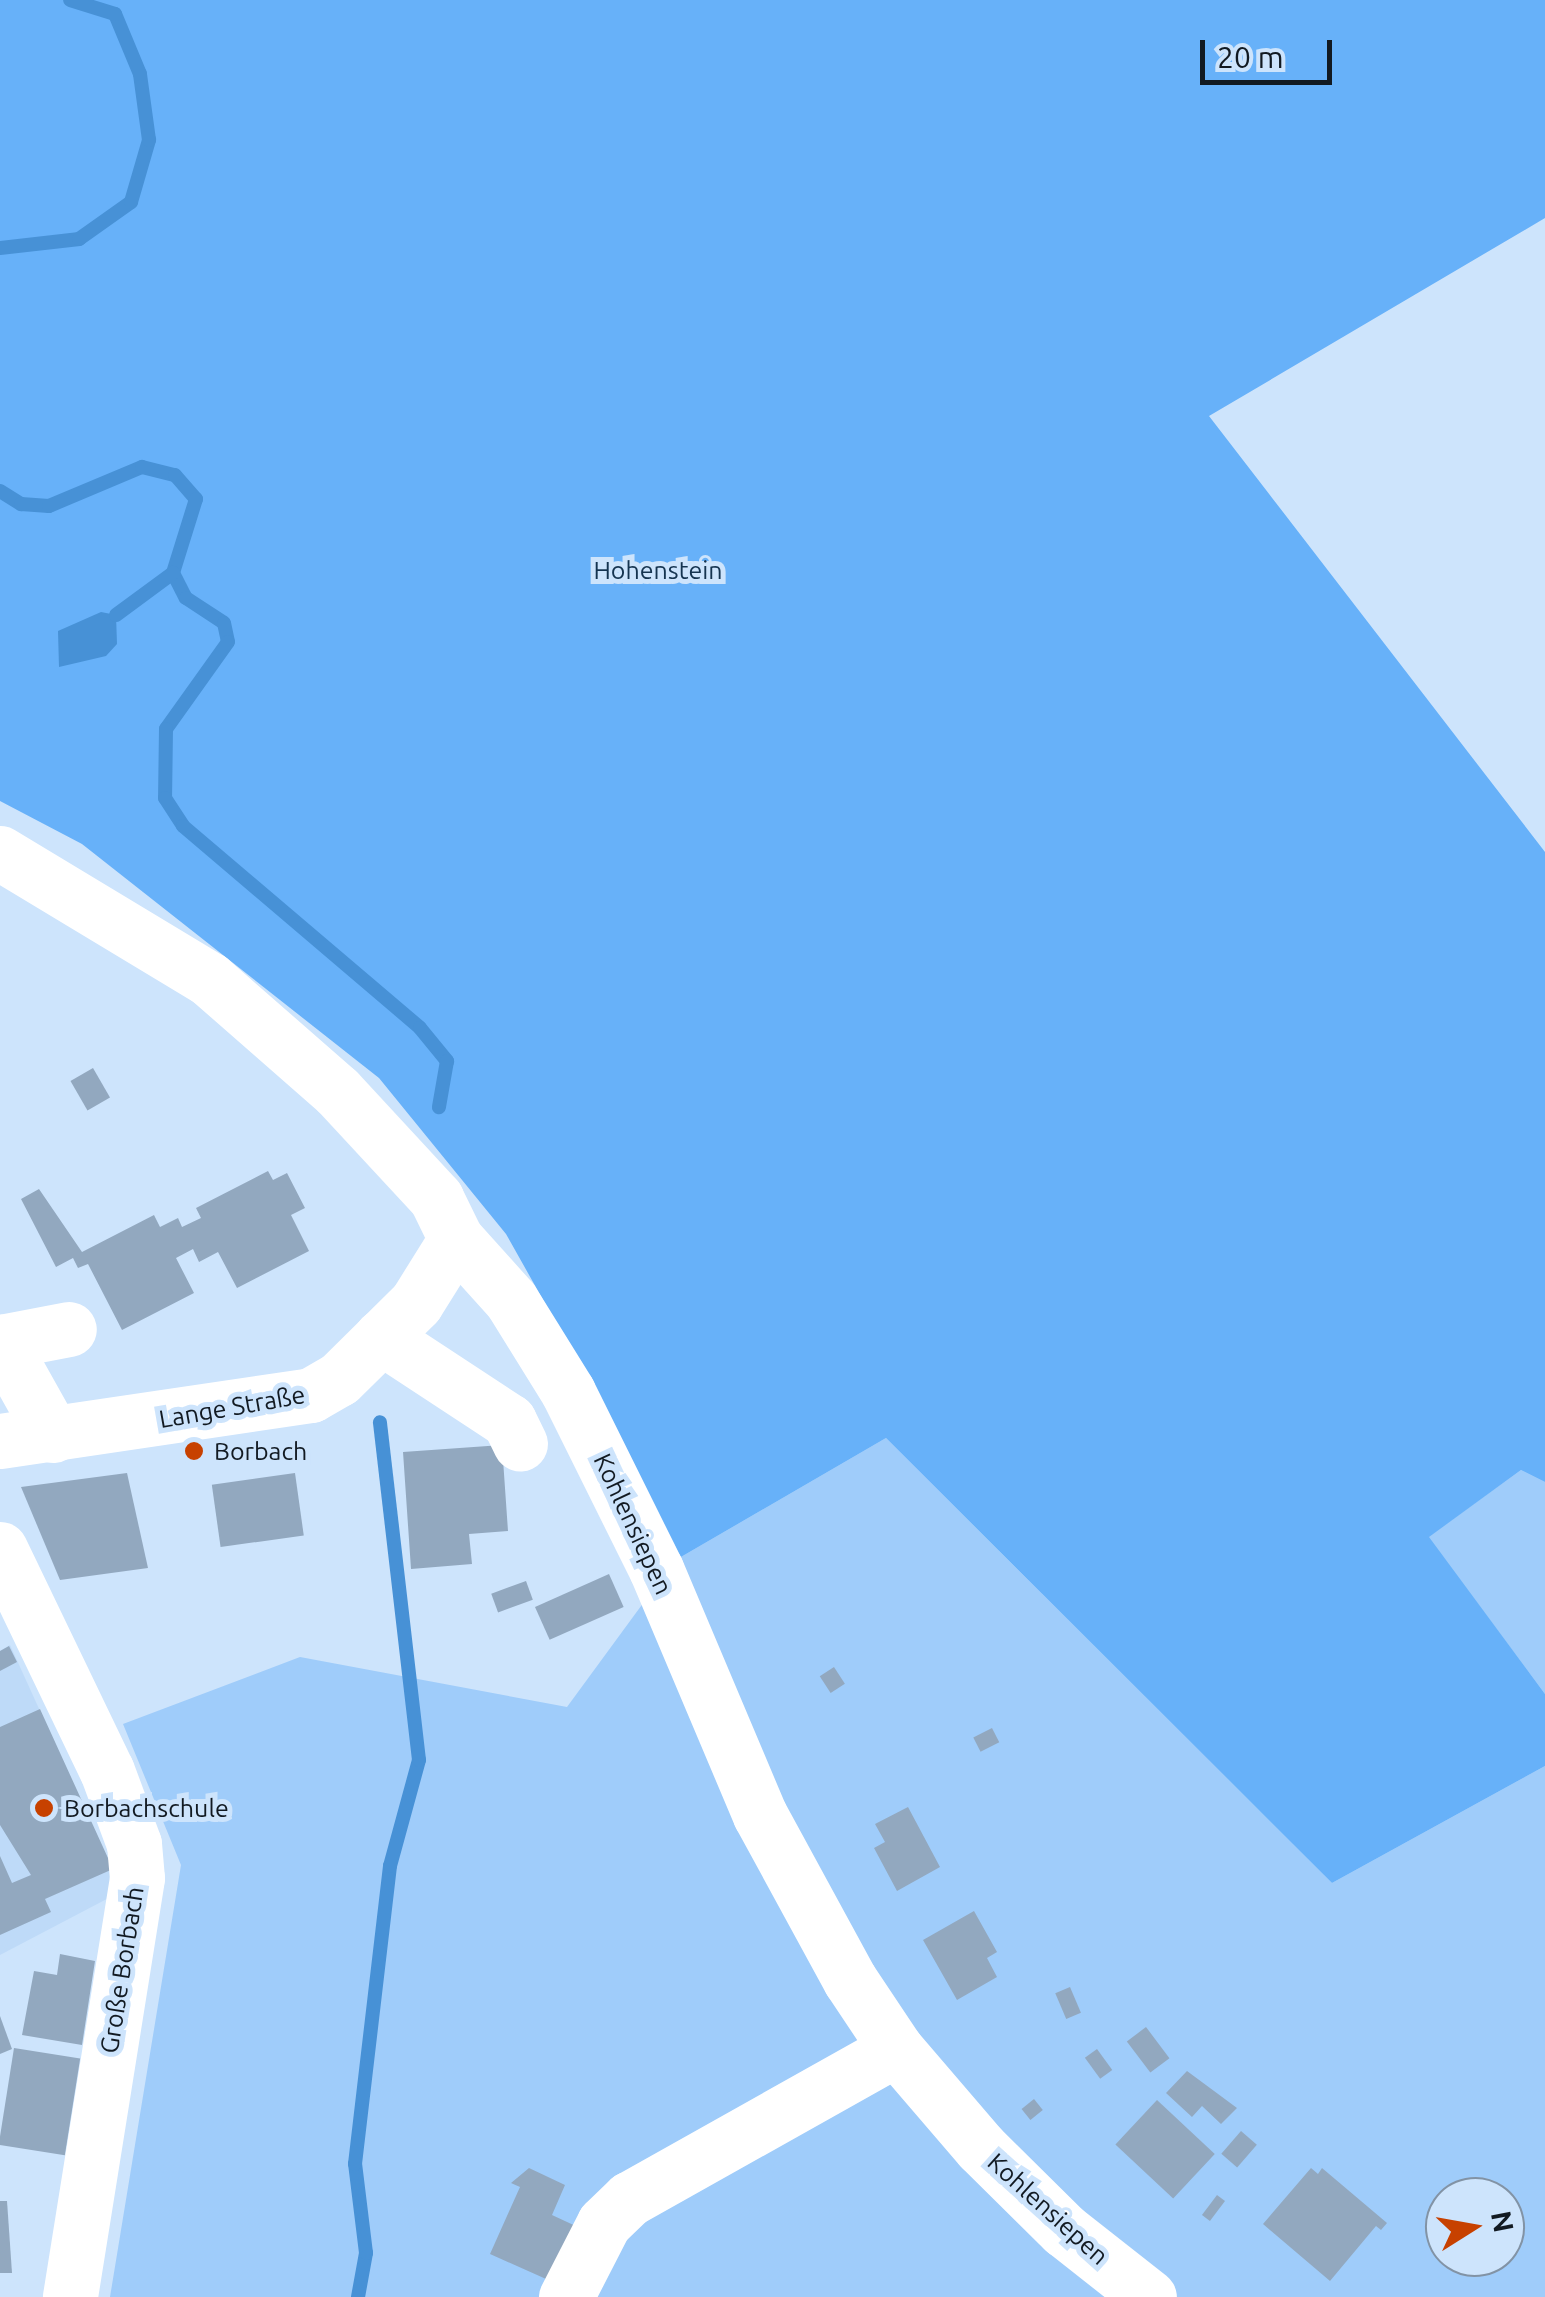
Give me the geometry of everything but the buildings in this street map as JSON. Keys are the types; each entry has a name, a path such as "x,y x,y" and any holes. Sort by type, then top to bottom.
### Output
{"street":[{"name":"Kohlensiepen","path":"0,853 146,936 275,1033 389,1144 436,1198 456,1239 510,1300 568,1392 656,1570 798,1893 896,2049 1017,2186 1148,2297"},
{"name":"Lange Straße","path":"26,1438 294,1401 339,1378 416,1303 456,1239"},
{"path":"26,1438 1,1342 69,1329"},
{"path":"381,1337 509,1421 520,1444"},
{"name":"Große Borbach","path":"0,1549 108,1771 134,1844 137,1878 70,2297"},
{"path":"566,2297 604,2223 629,2199 896,2049"}],"shaded area":[{"path":"101,612 116,615 117,644 106,656 59,667 58,631"},
{"path":"886,1438 1332,1883 1545,1766 1545,2297 110,2297 181,1865 123,1724 300,1657 567,1707 674,1561"},
{"path":"1521,1470 1545,1482 1545,1694 1428,1537"},
{"name":"Borbachschule","path":"10,1645 122,1891 0,1955 0,1651"}],"green space":[{"name":"Hohenstein","path":"0,0 1545,0 1545,218 1209,416 1545,852 1545,1482 1521,1470 1429,1537 1545,1694 1545,1766 1332,1883 886,1438 674,1561 587,1378 506,1234 379,1078 82,844 0,801"}],"waterway":[{"name":"Borbach","path":"0,248 79,239 131,202 149,140 140,74 115,14 70,0"},
{"name":"Borbach","path":"0,491 21,504 49,506 142,467 175,475 196,499 173,573 186,598 224,623 228,642 166,729 165,798 183,826 420,1028 447,1061 439,1107"},
{"path":"116,615 173,573"},
{"name":"Borbach","path":"358,2297 366,2253 355,2164 390,1866 419,1760 380,1422"}],"place":[{"name":"Borbach","path":"194,1451"},
{"name":"Borbachschule","path":"44,1808"}]}
